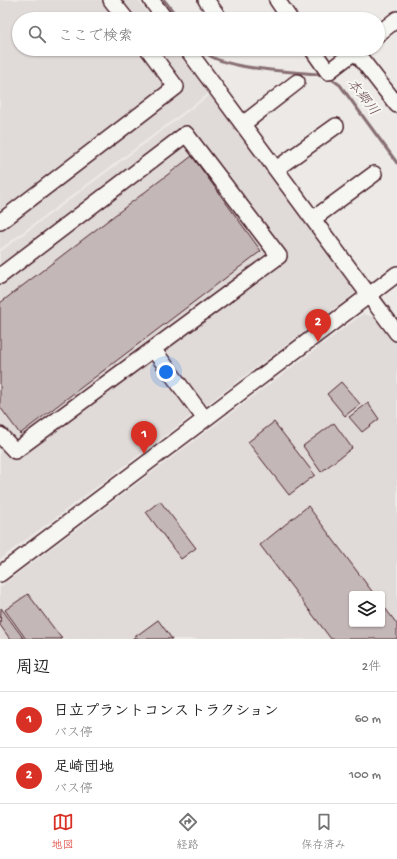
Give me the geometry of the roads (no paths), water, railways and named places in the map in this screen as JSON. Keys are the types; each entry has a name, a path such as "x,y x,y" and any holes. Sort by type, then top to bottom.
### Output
{"street":[{"path":"111,0 120,12"},
{"path":"152,0 160,12"},
{"path":"206,0 215,12"},
{"path":"277,0 283,12"},
{"path":"385,28 397,19"},
{"path":"0,222 176,87 153,56"},
{"path":"193,56 397,333"},
{"path":"317,56 328,72 349,56"},
{"path":"361,56 397,105"},
{"path":"243,124 297,82"},
{"path":"276,170 336,126"},
{"path":"0,276 186,134 279,256 15,451 0,435"},
{"path":"313,219 374,174"},
{"path":"0,574 397,274"},
{"path":"153,349 205,419"}],"waterway":[{"name":"本郷川","path":"164,0 173,12"},
{"name":"本郷川","path":"210,56 238,65 318,74 330,78 340,85 397,163"}],"place":[{"name":"足崎団地","path":"318,342"},
{"name":"日立プラントコンストラクション","path":"144,454"}]}
